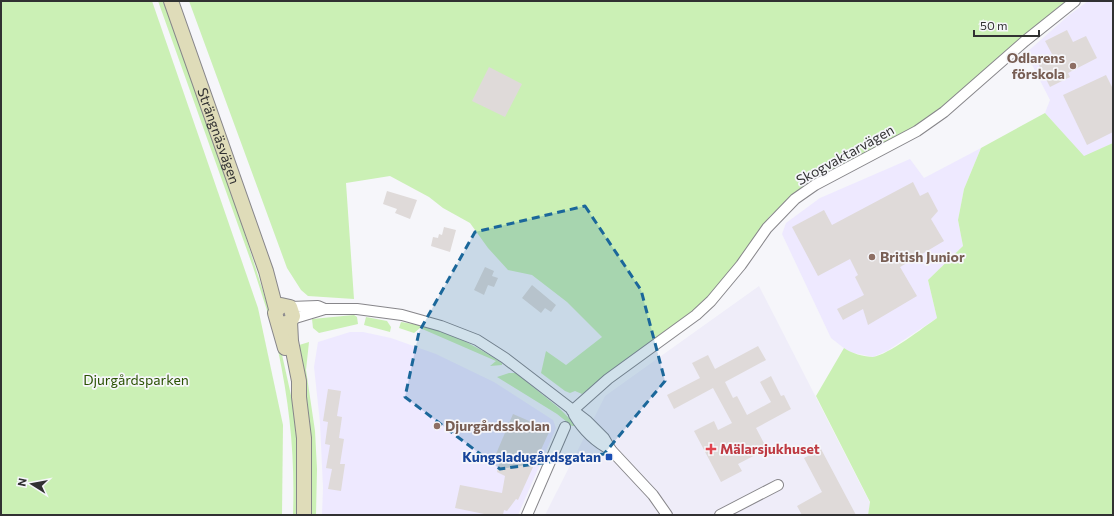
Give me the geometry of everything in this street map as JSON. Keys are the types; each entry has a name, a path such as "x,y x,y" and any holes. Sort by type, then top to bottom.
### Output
{"main road":[{"name":"Strängnäsvägen","path":"171,1 266,271 285,314 292,382 299,396 304,438 304,515"}],"street":[{"name":"Skogvaktarvägen","path":"572,412 608,379 696,315 711,301 741,265 766,228 795,199 815,185 917,130 944,112 1025,41 1075,1"},
{"path":"285,314 325,309 357,309 402,315 441,326 477,340 510,362 572,412 587,421 604,438 611,450 652,495 667,515"},
{"path":"527,515 565,428"},
{"path":"720,515 778,485"}],"highlighted area":[{"path":"585,206 641,290 665,381 604,454 500,469 405,397 419,332 475,232"}],"shaded area":[{"name":"Odlarens förskola","path":"1088,1 1113,1 1113,143 1084,157 1045,113 1050,100 1026,53 1068,16"},
{"name":"British Junior","path":"981,148 964,189 958,220 963,246 928,280 937,318 887,351 873,357 849,352 831,338 782,234 786,223 820,198 910,159 924,178"},
{"name":"Mälarsjukhuset","path":"759,286 870,503 868,515 545,515 605,396"},
{"name":"Djurgårdsskolan","path":"350,332 363,332 391,338 436,354 494,382 553,420 556,428 518,515 322,515 323,488 320,423 314,367 318,342"}],"green space":[{"name":"Djurgårdsparken","path":"1,1 152,1 258,308 283,425 282,515 1,515"},
{"path":"158,1 163,1 234,200 269,310 270,320 253,267"},
{"path":"189,1 1068,1 951,101 925,121 800,190 770,216 721,284 701,305 582,394 575,391 570,393 565,391 541,373 546,351 566,365 602,337 567,302 532,275 508,270 488,248 470,223 443,208 429,197 390,176 346,183 354,299 308,296 301,290 287,268"},
{"path":"1045,113 1084,156 1113,143 1113,515 868,515 870,502 816,396 844,348 854,353 866,356 873,357 880,355 915,334 937,318 928,280 963,246 958,220 964,189 981,148"},
{"path":"354,315 357,317 358,324 319,333 313,328 312,319"},
{"path":"366,317 387,321 391,327 390,332 364,325"},
{"path":"401,322 415,324 454,336 490,355 502,363 502,365 490,366 496,361 420,328 414,333 399,328"},
{"path":"309,342 306,370 315,431 317,469 316,515 311,515 312,493 309,430 296,346"},
{"path":"278,350 281,350 294,409 299,472 297,515 293,515 291,432 286,392"},
{"path":"509,373 516,373 559,408 577,426 572,426 557,414 497,377"}],"building":[{"path":"1067,30 1073,42 1086,36 1097,58 1068,73 1070,77 1050,87 1037,61 1052,54 1045,41"},
{"path":"489,67 522,84 505,117 472,101"},
{"path":"1106,75 1113,89 1113,132 1087,145 1063,95"},
{"path":"913,182 920,196 928,192 938,211 931,219 944,241 900,267 917,296 868,325 863,309 843,320 837,309 864,295 855,277 858,275 850,259 818,276 792,227 824,210 832,225"},
{"path":"387,191 417,200 410,219 395,213 397,209 383,204"},
{"path":"444,227 456,230 450,252 431,246 433,237 438,238 439,234 442,235"},
{"path":"485,267 494,271 492,276 498,278 494,287 488,285 484,295 474,290"},
{"path":"532,285 556,305 551,312 545,308 541,313 522,298"},
{"path":"758,346 766,360 725,382 733,398 737,396 747,415 771,402 760,382 771,376 781,396 784,395 791,409 756,428 767,449 738,464 742,471 721,482 694,431 714,421 718,430 732,423 713,388 674,409 667,395 700,378 692,363 708,355 715,369"},
{"path":"328,389 341,391 337,416 342,417 339,438 344,439 340,464 345,464 341,491 328,489 332,469 326,468 330,445 325,444 328,422 323,421"},
{"path":"513,414 550,430 518,500 516,499 507,511 504,510 503,515 489,515 455,508 460,485 502,493 505,476 497,472 501,456 496,454"},
{"path":"821,449 856,515 802,515 797,506 822,492 804,458"}],"place":[{"name":"Odlarens förskola","path":"1073,66"},
{"name":"British Junior","path":"872,257"},
{"name":"Djurgårdsskolan","path":"437,426"},
{"name":"Mälarsjukhuset","path":"711,449"},
{"name":"Kungsladugårdsgatan","path":"609,457"}]}
